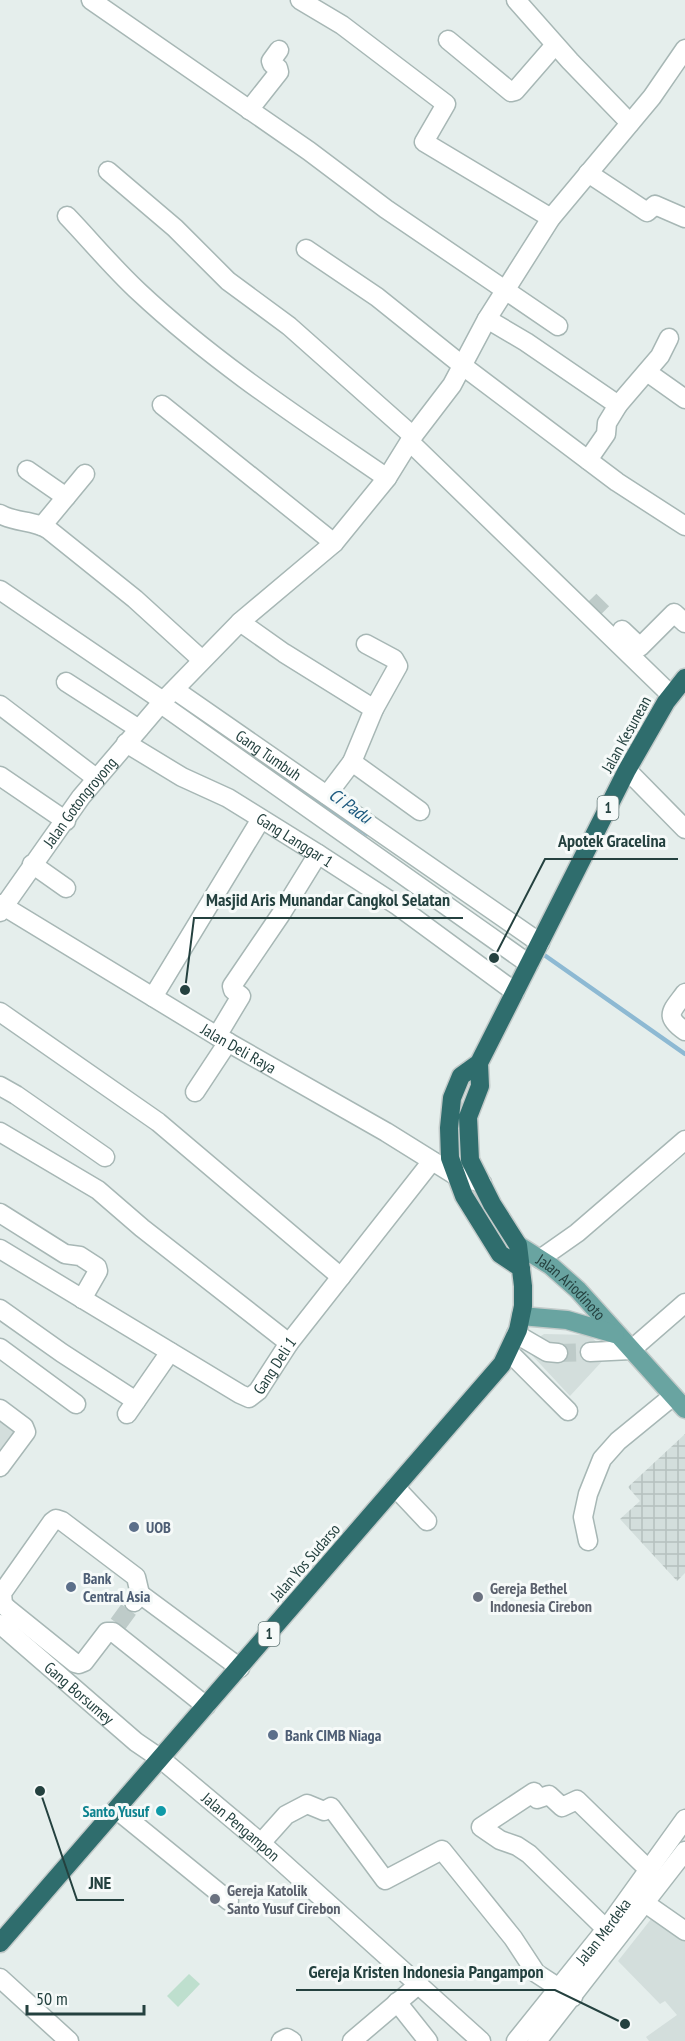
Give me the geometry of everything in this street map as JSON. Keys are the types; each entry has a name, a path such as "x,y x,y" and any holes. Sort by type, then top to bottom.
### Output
{"highway":[{"name":"Jalan Kesunean","path":"511,998 627,770 672,695 685,678"},
{"name":"Jalan Yos Sudarso","path":"511,998 478,1063 461,1076 452,1098 449,1128 450,1158 464,1196 500,1254 521,1268"},
{"name":"Jalan Yos Sudarso","path":"0,1943 502,1364 509,1352 521,1316 523,1286 518,1245 492,1204 470,1160 468,1118 480,1086 478,1063"}],"main road":[{"name":"Jalan Ariodinoto","path":"518,1245 551,1266 578,1290 679,1403"},
{"name":"Jalan Ariodinoto","path":"521,1316 567,1320 616,1334"}],"street":[{"path":"91,0 309,151 386,209 558,326"},
{"path":"516,0 555,45 630,123"},
{"path":"312,3 446,104 424,142 551,218"},
{"path":"448,40 511,92 515,91 555,45"},
{"name":"Jalan Gotongroyong","path":"1,907 96,778 168,696 240,622 334,543 387,478 412,439 452,386 487,319 551,218 652,97 685,49"},
{"path":"249,110 279,72 271,61 279,50"},
{"path":"108,171 175,228 228,281 289,327 412,439 672,695"},
{"path":"588,173 647,212 655,205 685,218"},
{"path":"67,216 140,293 224,364 387,478"},
{"path":"306,249 377,297 463,366 588,460 685,526"},
{"path":"487,319 526,342 618,405"},
{"path":"588,460 606,434 607,423 618,405 660,356 669,338"},
{"path":"647,372 685,399"},
{"path":"162,405 334,543"},
{"path":"27,470 66,498"},
{"path":"42,526 85,474"},
{"path":"0,514 42,526 135,599 202,660"},
{"path":"523,537 590,600"},
{"path":"0,590 168,696 529,964"},
{"path":"605,615 640,647 674,613 685,623"},
{"path":"240,622 284,653 374,709"},
{"path":"327,795 352,762 374,709 398,666 394,659 366,644"},
{"path":"66,682 139,729"},
{"name":"Gang Tumbuh","path":"168,696 327,795 540,943"},
{"path":"0,705 96,778"},
{"name":"Gang Langgar 1","path":"126,743 182,777 228,798 398,906 511,998"},
{"path":"352,762 420,811"},
{"path":"627,770 685,829"},
{"path":"0,776 66,821"},
{"path":"153,997 261,819"},
{"path":"195,1092 223,1039 240,998 240,994 233,990 232,986 282,914 318,854"},
{"path":"32,864 66,888"},
{"name":"Jalan Deli Raya","path":"1,907 223,1039 386,1132 455,1175 482,1184"},
{"path":"685,993 670,1016 676,1025 685,1031"},
{"path":"0,1012 158,1122 341,1276"},
{"path":"0,1086 105,1157"},
{"path":"0,1132 98,1190 142,1228 289,1343"},
{"path":"540,1259 578,1233 685,1140"},
{"name":"Gang Deli 1","path":"0,1249 249,1398 258,1391 289,1343 432,1161"},
{"path":"0,1213 64,1254 80,1256 97,1267 98,1271 82,1299"},
{"path":"590,1352 631,1350 685,1303"},
{"path":"0,1309 62,1353 131,1408 170,1352"},
{"path":"516,1334 547,1352 558,1353"},
{"path":"0,1348 76,1404"},
{"path":"509,1352 568,1411"},
{"path":"588,1541 583,1517 588,1494 602,1459 618,1441 679,1403"},
{"path":"0,1409 26,1431 0,1467"},
{"path":"395,1487 427,1521"},
{"path":"207,1706 169,1664 115,1628 107,1632 80,1664 24,1616 3,1604 2,1593 52,1521 56,1519 62,1521 136,1577 137,1598 187,1640 240,1668"},
{"name":"Gang Borsumey","path":"0,1624 136,1742 161,1759"},
{"name":"Jalan Pengampon","path":"161,1759 261,1843 481,2041"},
{"path":"606,1929 529,1854 517,1846 500,1840 481,1827 534,1792 537,1799 549,1795 562,1807 577,1800 685,1931"},
{"path":"261,1843 286,1815 307,1804 324,1811 331,1807 385,1880 442,1850 513,1938 536,1973 566,1993"},
{"path":"116,1809 229,1901"},
{"name":"Jalan Merdeka","path":"516,2041 566,1993 647,1886 685,1819"},
{"name":"Jalan Merdeka","path":"537,2041 606,1929 685,1851"},
{"path":"0,1978 69,2041"},
{"path":"352,2041 418,1985"},
{"path":"397,2002 428,2041"}],"shaded area":[{"path":"544,1334 589,1335 601,1346 607,1356 570,1396 529,1352 538,1338"},
{"path":"0,1412 23,1429 0,1459"},
{"path":"685,1434 685,1573 677,1581 620,1519 640,1501 628,1487"},
{"path":"659,1909 685,1928 685,2041 649,2041 646,2037 677,2015 665,2001 660,2004 618,1961"}],"green space":[{"path":"189,1974 200,1984 178,2007 167,1996"}],"waterway":[{"name":"Ci Padu","path":"171,700 367,834"},
{"name":"Ci Padu","path":"540,952 685,1054"}],"tunnel":[{"path":"590,600 605,615"},
{"path":"558,1353 590,1352"},
{"path":"118,1624 134,1602"}],"place":[{"name":"Apotek Gracelina","path":"494,958"},
{"name":"Masjid Aris Munandar Cangkol Selatan","path":"185,990"},
{"name":"UOB","path":"134,1527"},
{"name":"Bank Central Asia","path":"71,1587"},
{"name":"Gereja Bethel Indonesia Cirebon","path":"478,1597"},
{"name":"Bank CIMB Niaga","path":"273,1735"},
{"name":"JNE","path":"40,1791"},
{"name":"Santo Yusuf","path":"161,1811"},
{"name":"Gereja Katolik Santo Yusuf Cirebon","path":"215,1899"},
{"name":"Gereja Kristen Indonesia Pangampon","path":"625,2024"}]}
